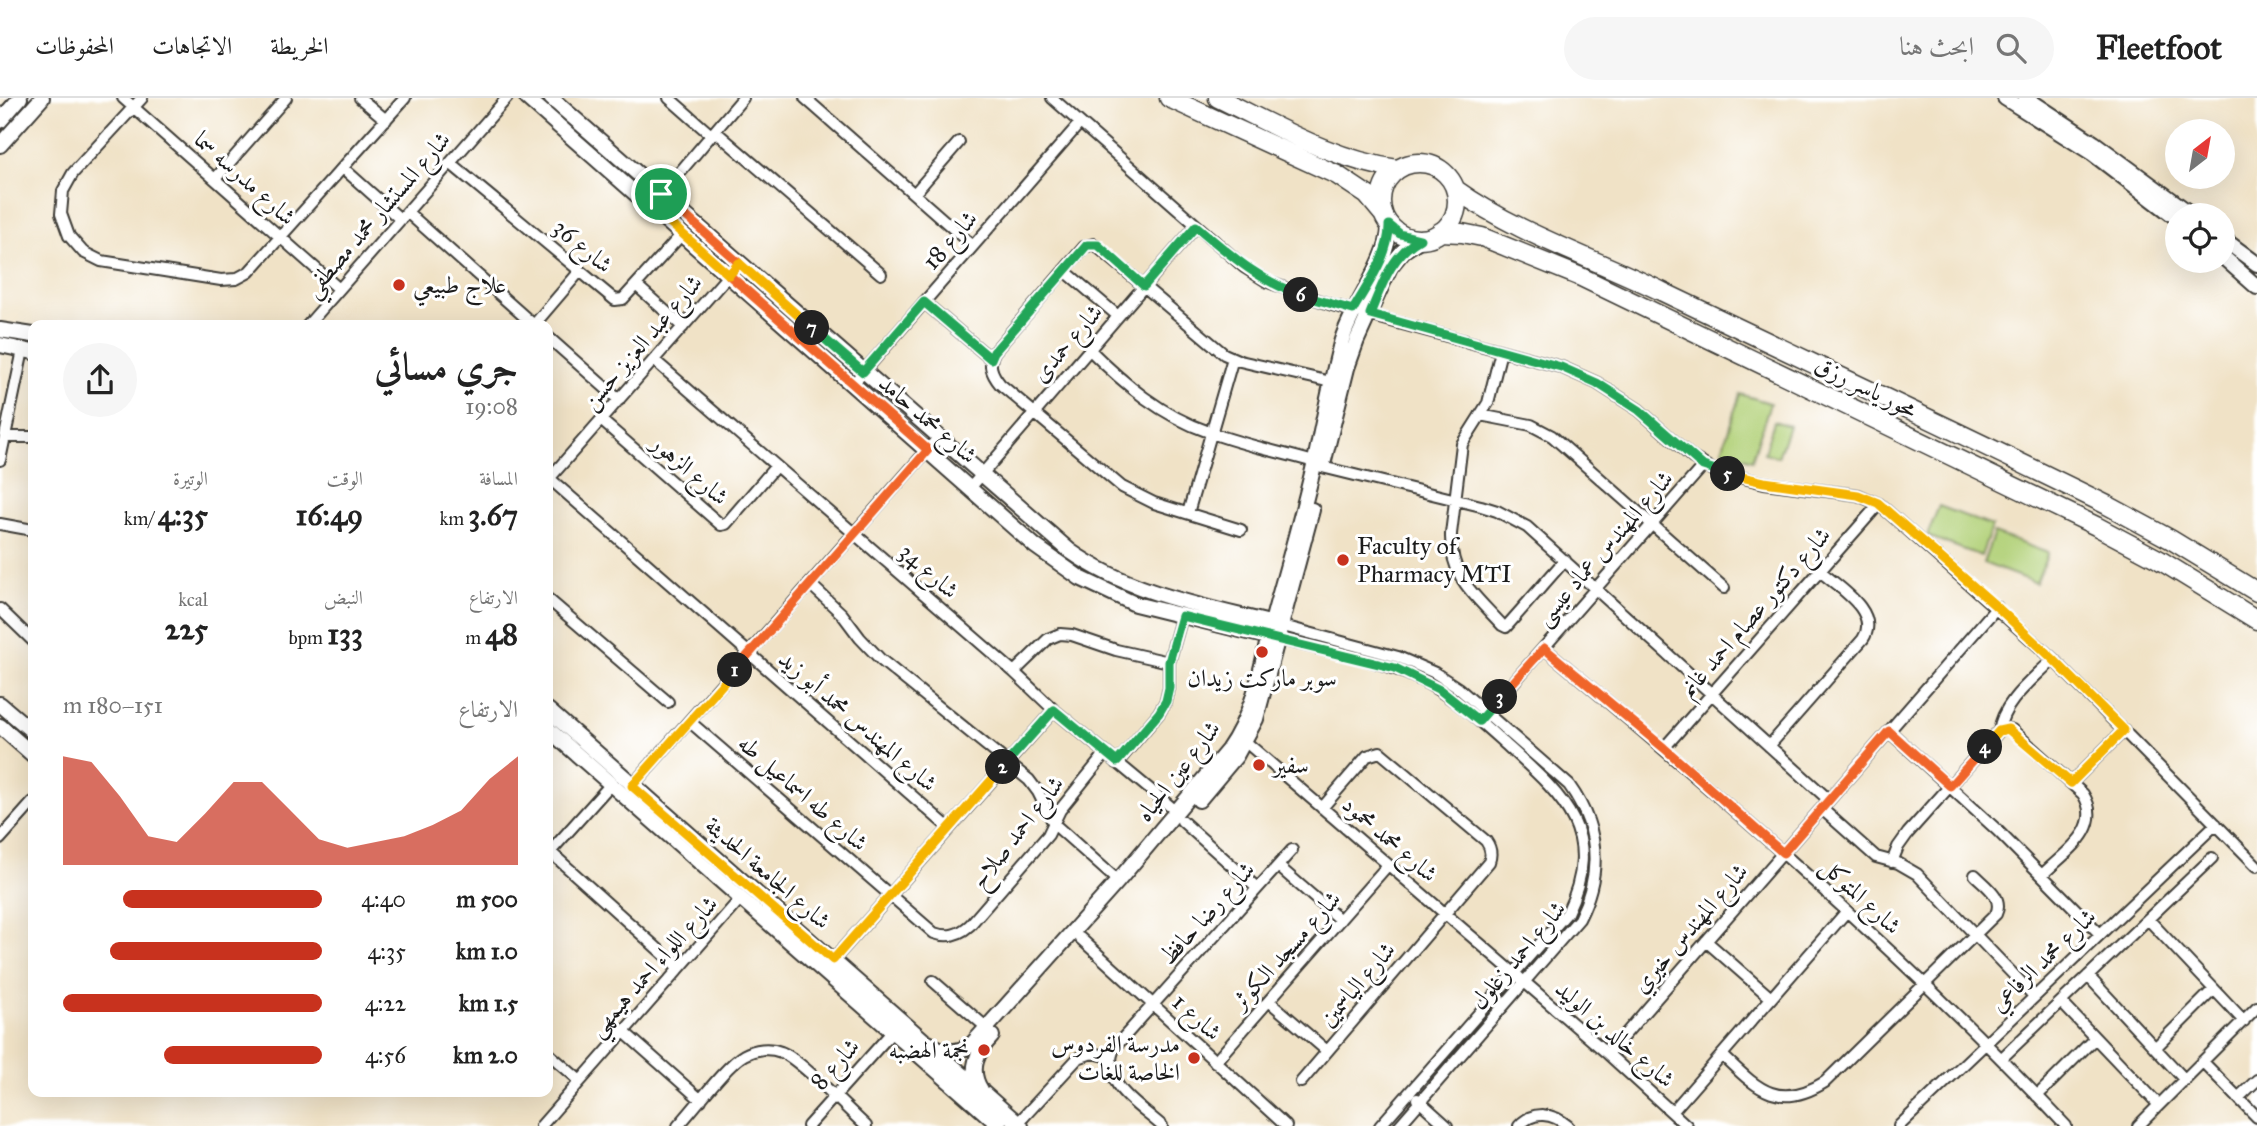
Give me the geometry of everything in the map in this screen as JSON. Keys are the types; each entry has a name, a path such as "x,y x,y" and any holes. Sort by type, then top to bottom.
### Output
{"main road":[{"path":"1169,98 1337,175 1367,195 1386,219 1400,234 1420,239 1440,232 1450,222 1456,209 1455,189 1443,171 1431,164 1410,163 1397,169 1387,179 1381,192 1386,219"},
{"path":"1219,98 1328,151 1356,161 1397,169"},
{"name":"محور ياسر رزق","path":"1455,189 1519,227 1618,270 2107,505 2257,592"},
{"name":"محور ياسر رزق","path":"1440,232 1482,237 1581,277 2096,526 2158,559 2257,620"}],"street":[{"path":"0,121 20,98"},
{"path":"0,145 41,98"},
{"name":"شارع مدرسه سما","path":"124,98 338,289"},
{"path":"142,98 73,173 63,191 61,203 64,226 83,252 110,263 229,280 249,272 405,98"},
{"path":"215,179 286,98"},
{"path":"360,98 386,120"},
{"name":"شارع المستشار محمد مصطفي","path":"312,320 507,98"},
{"name":"شارع محمد حامد","path":"527,98 1035,546 1080,578 1135,604 1182,616 1276,631"},
{"name":"شارع محمد حامد","path":"551,98 1063,547 1111,576 1141,589 1276,631"},
{"path":"669,98 881,274"},
{"path":"651,206 743,98"},
{"path":"805,98 973,246"},
{"path":"1052,98 1244,267 1268,282 1353,310 1561,367 1597,383 1639,410 1703,466 1764,482 1858,495 1878,503 2053,659 2257,866"},
{"path":"2004,98 2092,153 2165,209"},
{"path":"2026,98 2095,143 2176,203"},
{"name":"شارع 18","path":"853,384 1080,124"},
{"path":"914,194 960,142"},
{"name":"شارع 36","path":"450,163 618,301 623,299 682,234"},
{"path":"343,168 528,320"},
{"name":"شارع عين الحياه","path":"1318,464 1331,382 1342,338 1353,310 1385,252 1389,239 1386,219"},
{"name":"شارع حمدى","path":"971,487 1196,226"},
{"name":"شارع عين الحياه","path":"981,1090 974,1066 981,1048 1080,938 1241,739 1261,707 1276,631 1318,464 1347,368 1394,261 1420,239"},
{"path":"1241,530 1154,503 1122,487 994,377 990,368 994,352 1084,247 1094,244 1216,349 1233,358 1331,382"},
{"path":"2235,248 2257,264"},
{"name":"شارع عبد العزيز حسن","path":"553,474 739,263"},
{"path":"2235,268 2257,287"},
{"path":"1063,270 1118,316"},
{"path":"538,320 580,271"},
{"path":"636,285 684,327"},
{"path":"924,302 991,359"},
{"path":"0,330 28,334"},
{"path":"553,341 619,400"},
{"path":"0,345 28,351 0,460"},
{"path":"1089,349 1147,399 1210,433 1480,506 1512,519 1541,538 1769,746 1872,854 1917,874 2034,996"},
{"path":"1501,351 1490,397 1462,444 1450,546 1455,567 1460,579 1503,626 1509,625 1565,560"},
{"path":"1188,513 1233,358"},
{"name":"شارع 34","path":"654,360 1179,816 1257,888"},
{"path":"1480,415 1523,423 1545,431 1724,588"},
{"name":"شارع الزهور","path":"601,420 722,525 726,524 776,466"},
{"path":"5,437 28,437"},
{"path":"632,786 938,438"},
{"name":"شارع المهندس عماد عيسى","path":"1483,716 1703,466"},
{"name":"شارع المهندس محمد أبو زيد","path":"553,482 949,828"},
{"name":"شارع دكتور عصام احمد غانم","path":"1664,748 1878,503"},
{"path":"0,524 28,529"},
{"path":"1769,746 1863,639 1869,628 1864,610 1820,570"},
{"path":"810,584 842,614 876,654 1034,786 1054,824 1118,881"},
{"path":"553,604 668,702"},
{"name":"شارع المهندس خيري","path":"1608,1054 1997,607"},
{"path":"0,609 28,636"},
{"path":"1117,762 1163,708 1168,695 1169,662 1182,616"},
{"name":"شارع احمد زغلول","path":"1276,631 1398,657 1447,680 1557,792 1566,805 1578,835 1581,859 1579,883 1567,913 1380,1126"},
{"name":"شارع احمد زغلول","path":"1276,631 1395,668 1440,690 1483,716 1569,785 1583,807 1593,833 1595,868 1587,903 1579,919 1399,1126"},
{"path":"1014,672 1048,639 1060,634 1169,662"},
{"name":"شارع المتوكل","path":"1544,648 1664,748 1847,911 2002,1058 2066,1126"},
{"path":"1395,668 1398,657"},
{"path":"1999,731 2002,716 2010,703 2053,659"},
{"path":"2,710 28,728"},
{"path":"833,960 1054,710"},
{"name":"شارع الجامعة الحديثة","path":"553,715 804,944 893,1031 1000,1126"},
{"name":"شارع طه اسماعيل طه","path":"689,721 890,896"},
{"path":"0,726 28,751"},
{"path":"1892,862 1903,840 1999,731 2005,728 2012,730 2071,783 2087,800 2091,813 2085,833 2042,875"},
{"path":"2071,783 2124,730"},
{"path":"1889,731 1950,786 2100,934"},
{"name":"شارع الجامعة الحديثة","path":"553,733 741,898 804,944 833,960 1019,1125"},
{"name":"شارع محمد محمود","path":"1241,739 1515,974"},
{"name":"شارع الياسمين","path":"1301,1082 1489,862 1491,851 1486,841 1380,752 1367,756 1322,808"},
{"name":"شارع احمد صلاح","path":"890,896 934,933 942,936 957,934 970,925 1044,840 1060,810 1106,753"},
{"path":"553,847 611,784"},
{"path":"0,839 28,808"},
{"name":"شارع عين الحياه","path":"928,1043 947,1052 961,1050 973,1043 1179,816"},
{"name":"شارع محمد الرفاعي","path":"1899,1126 2216,824"},
{"name":"شارع رضا حافظ","path":"1110,1057 1114,1048 1152,1004 1292,850"},
{"path":"553,855 679,968"},
{"path":"2002,1058 2212,858"},
{"path":"1278,866 1340,920"},
{"name":"شارع مسجد الكوثر","path":"1215,1062 1388,866"},
{"path":"1722,1055 1763,1091 1784,1095 1806,1092 1825,1082 1996,914 1999,906 1997,897 1975,875"},
{"name":"شارع اللواء احمد هيمهي","path":"541,1126 741,898"},
{"path":"1672,1112 1847,911"},
{"path":"2148,919 2244,1021"},
{"name":"شارع 1","path":"1080,938 1286,1126"},
{"path":"1546,938 1556,946"},
{"path":"1706,942 1771,998"},
{"name":"شارع خالد بن الوليد","path":"1515,974 1687,1126"},
{"path":"2088,976 2185,1080"},
{"path":"933,981 986,1028"},
{"path":"2155,1048 2214,989"},
{"path":"1269,1000 1326,1051"},
{"path":"2061,1002 2159,1105"},
{"path":"2138,1126 2257,1007"},
{"path":"623,1031 701,1100"},
{"name":"شارع 8","path":"808,1126 893,1031"},
{"path":"2037,1096 2095,1038"},
{"path":"678,1126 737,1060 762,1049 771,1049 788,1055 866,1126"},
{"path":"1019,1125 1078,1058 1092,1053 1110,1057 1111,1075 1116,1083 1163,1126"},
{"path":"553,1057 579,1080"},
{"path":"2203,1062 2257,1117"},
{"path":"2238,1098 2257,1080"},
{"path":"1410,1092 1447,1126"},
{"path":"1519,1126 1529,1117 1542,1115 1556,1118 1568,1126"},
{"path":"1266,1126 1274,1116"}],"green space":[{"path":"1740,394 1770,403 1752,460 1722,450"},
{"path":"1774,421 1789,426 1778,457 1764,453"},
{"path":"1939,506 1992,526 1981,556 1927,536"},
{"path":"1994,533 2048,553 2036,583 1983,563"}],"place":[{"name":"علاج طبيعي","path":"399,285"},
{"name":"Faculty of Pharmacy MTI","path":"1343,560"},
{"name":"سوبر ماركت زيدان","path":"1262,652"},
{"name":"سفير","path":"1259,765"},
{"name":"نجمة الهضبه","path":"984,1050"},
{"name":"مدرسة الفردوس الخاصة للغات","path":"1194,1058"}],"route":[{"path":"661,194 651,206 682,234 729,275 739,263 863,372 924,302 991,359 1063,270 1087,245 1098,245 1144,286 1196,226 1244,267 1268,282 1353,310 1385,252 1389,225 1400,234 1420,239 1394,261 1370,314 1561,367 1597,383 1639,410 1693,458 1715,471 1764,482 1858,495 1878,503 1997,607 2124,730 2071,783 2012,730 2005,728 1999,731 1950,786 1889,731 1783,853 1664,748 1544,648 1479,721 1440,690 1395,668 1182,616 1169,662 1166,701 1117,762 1054,710 833,960 632,786 928,450 729,275 739,263 661,194"}]}
